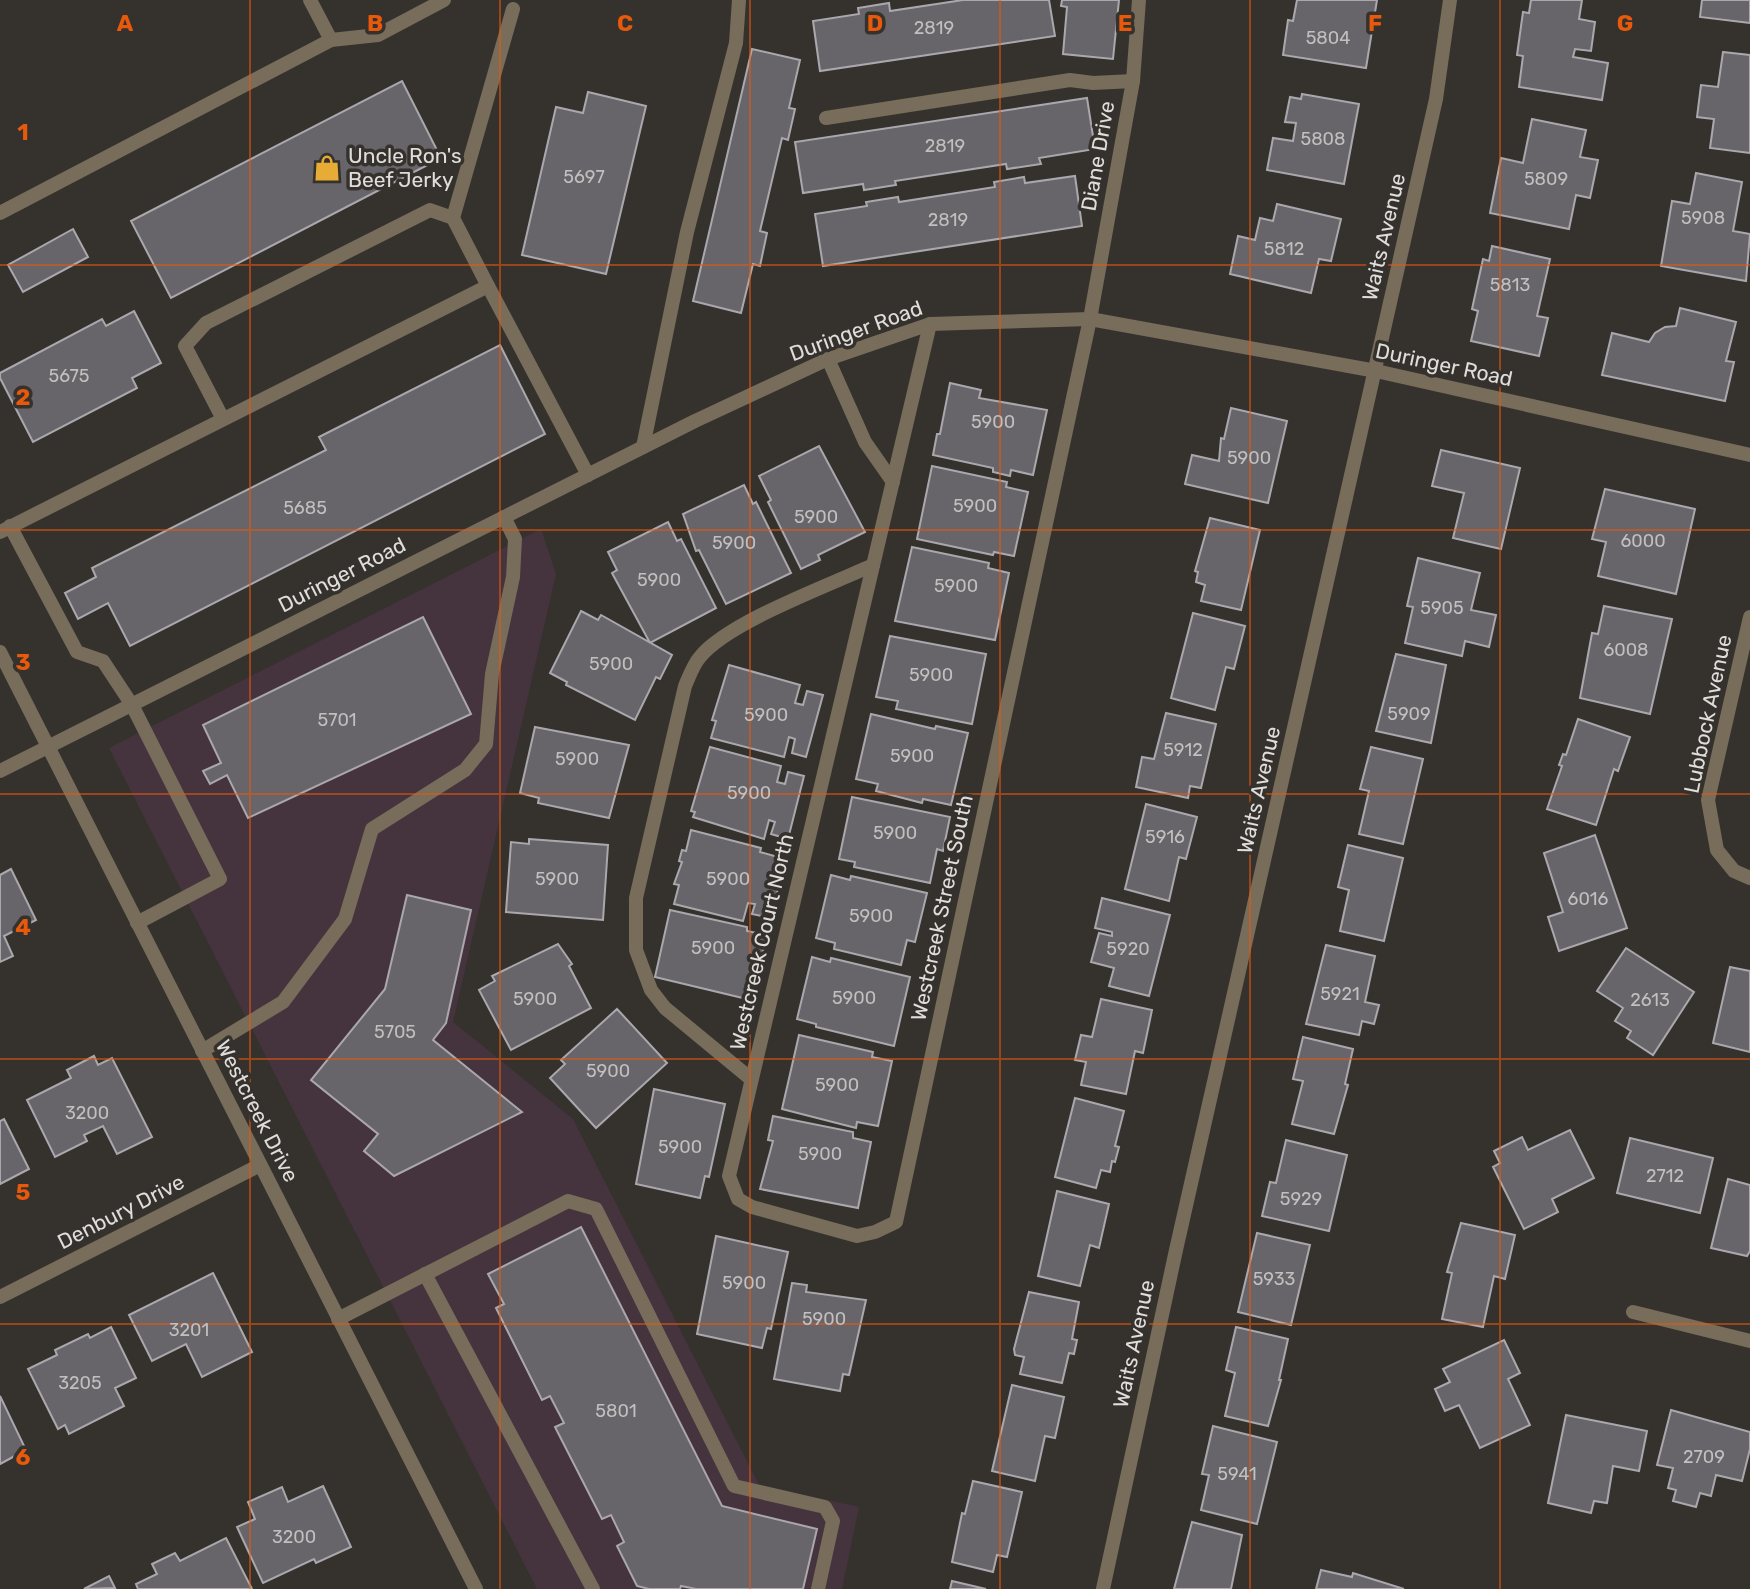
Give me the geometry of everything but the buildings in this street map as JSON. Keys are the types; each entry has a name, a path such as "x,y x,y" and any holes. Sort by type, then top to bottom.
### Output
{"street":[{"path":"310,0 331,40"},
{"path":"0,214 331,40 378,35 444,0"},
{"path":"643,447 687,232 736,43 739,0"},
{"name":"Diane Drive","path":"1090,319 1133,81 1139,0"},
{"name":"Waits Avenue","path":"1103,1589 1175,1250 1436,99 1450,0"},
{"path":"513,9 453,218 588,475"},
{"path":"826,118 1070,80 1093,83 1133,81"},
{"path":"223,419 185,346 206,323 430,210 453,218"},
{"path":"137,922 220,879 132,705 103,661 77,652 5,529 488,286"},
{"name":"Duringer Road","path":"0,771 643,447 828,359 930,324 1090,319 1376,370 1750,455"},
{"name":"Westcreek Street South","path":"751,1079 729,1176 738,1199 751,1207 857,1236 875,1232 896,1222 1090,319"},
{"name":"Westcreek Court North","path":"873,565 758,617 711,646 698,659 685,686 636,898 636,950 651,990 665,1008 751,1079 873,565 892,482 930,324"},
{"path":"828,359 865,442 892,482"},
{"path":"202,1051 283,1002 345,919 372,829 465,770 486,744 492,674 513,577 515,539 504,517"},
{"name":"Lubbock Avenue","path":"1750,617 1708,800 1717,850 1734,871 1750,878"},
{"name":"Westcreek Drive","path":"0,652 476,1589"},
{"name":"Denbury Drive","path":"0,1297 260,1166"},
{"path":"338,1319 568,1200 596,1209 734,1486 825,1507 834,1521 818,1589"},
{"path":"425,1274 593,1589"},
{"path":"1633,1312 1750,1341"}],"shaded area":[{"path":"541,529 556,574 453,1022 573,1119 759,1485 859,1507 842,1589 537,1589 109,748"}],"place":[{"name":"Uncle Ron's Beef Jerky","path":"327,168"}]}
